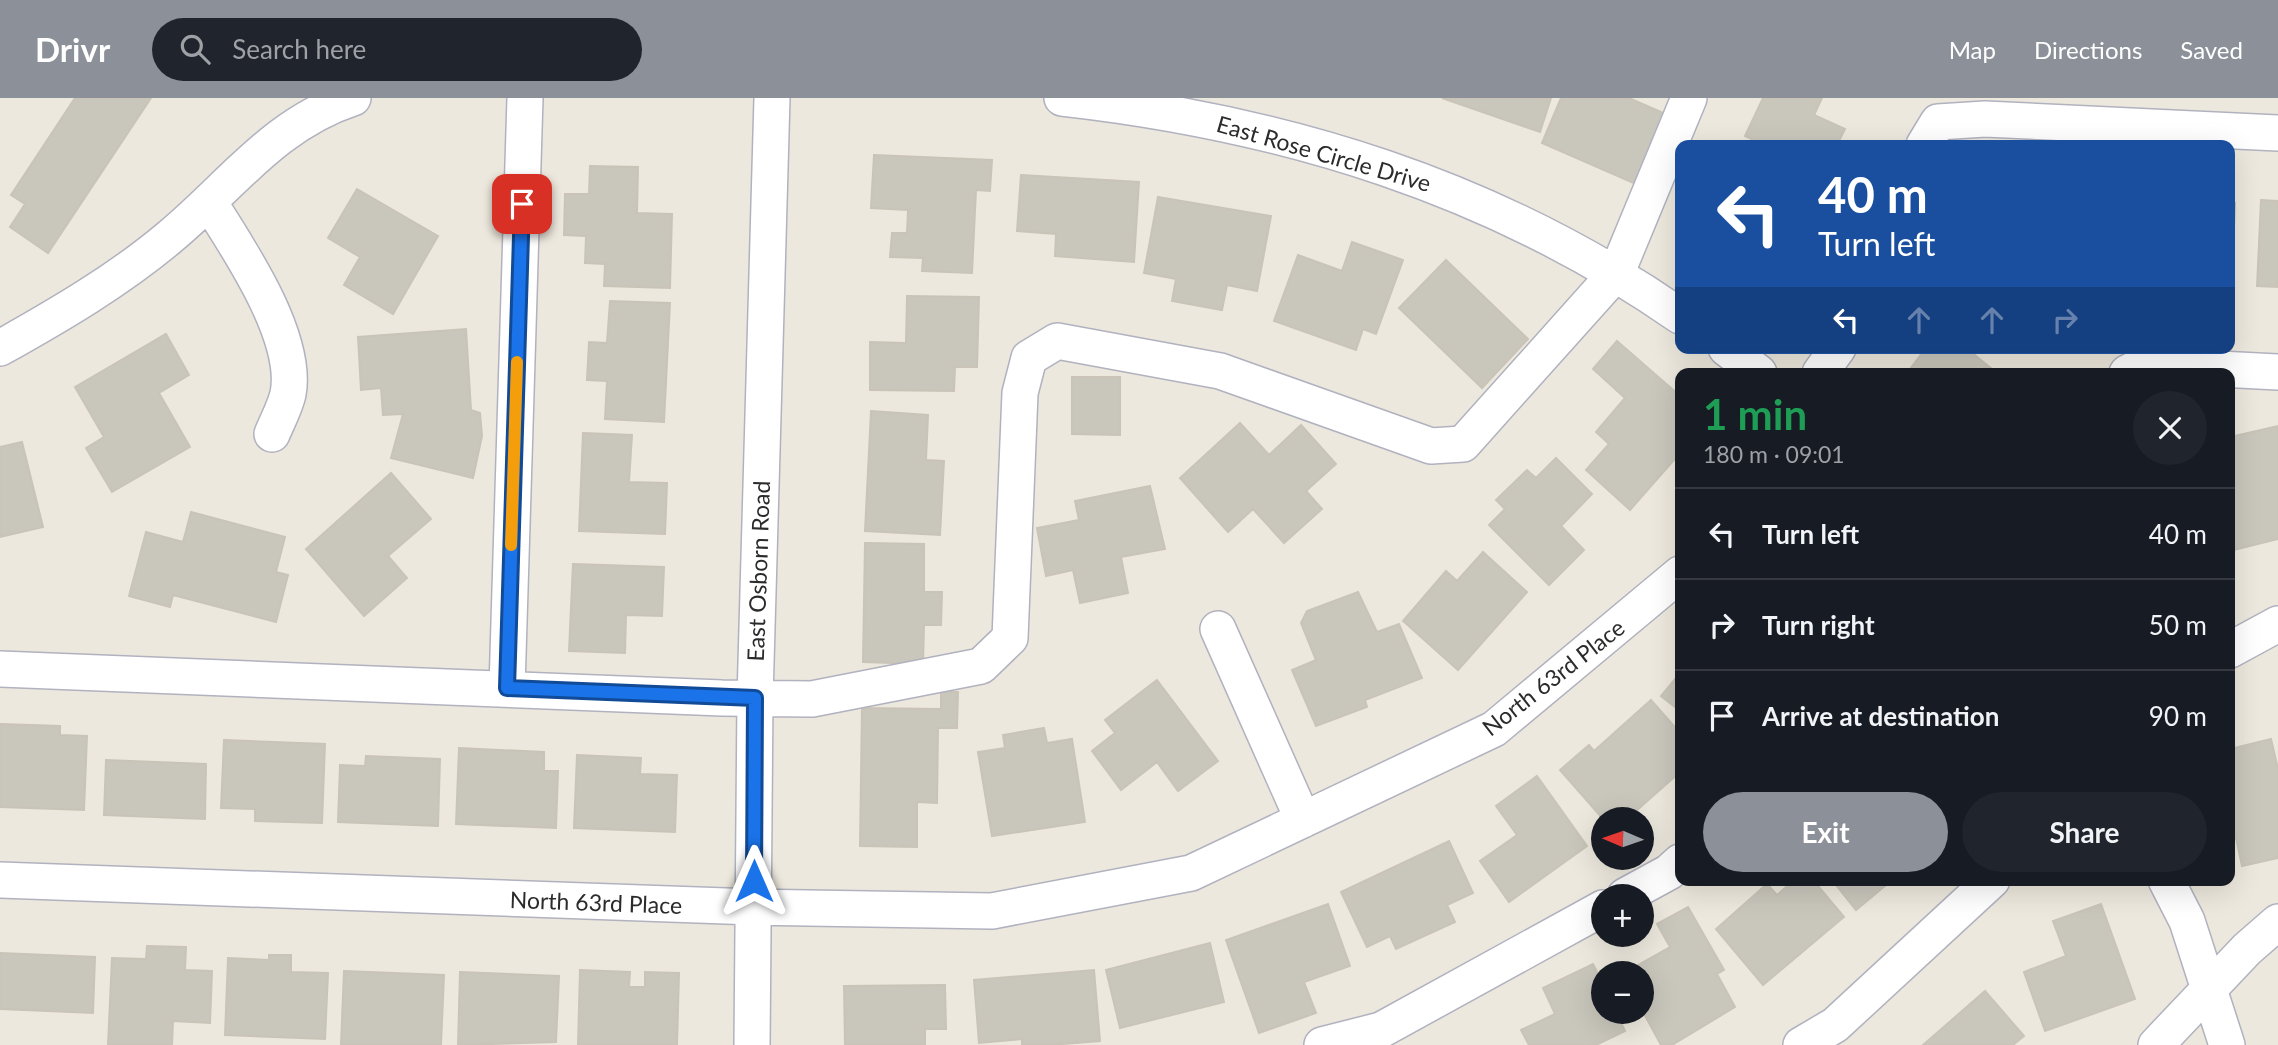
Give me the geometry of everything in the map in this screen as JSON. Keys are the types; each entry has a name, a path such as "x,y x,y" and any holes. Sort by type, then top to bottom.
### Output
{"street":[{"path":"0,348 69,309 170,238 242,169 293,110 353,98"},
{"path":"507,688 525,98"},
{"name":"East Osborn Road","path":"752,1045 755,698 772,98"},
{"name":"East Rose Circle Drive","path":"1062,98 1149,108 1216,121 1274,134 1402,172 1533,228 1617,272 1675,313"},
{"path":"0,669 812,699 981,666 1010,638 1020,393 1029,358 1056,341 1220,371 1431,446 1463,444 1617,272 1689,98"},
{"path":"1927,140 1938,122 1985,119 2278,133"},
{"path":"209,202 261,284 286,355 288,393 272,434"},
{"path":"1734,354 1752,368"},
{"path":"2136,368 2142,365 2200,368"},
{"path":"2235,370 2278,372"},
{"name":"North 63rd Place","path":"0,880 754,907 992,911 1191,873 1494,729 1675,578"},
{"path":"2235,647 2278,624"},
{"path":"1218,629 1303,820"},
{"path":"1647,884 1675,867"},
{"path":"1801,1045 1835,1025 1986,886"},
{"path":"2169,886 2187,921 2227,1045"},
{"path":"1322,1045 1381,1030 1591,915"},
{"path":"2157,1045 2247,949 2278,922"}],"building":[{"path":"75,98 151,98 48,253 10,227 25,204 11,195"},
{"path":"1442,98 1551,98 1540,132"},
{"path":"1561,98 1629,98 1668,115 1638,185 1542,143"},
{"path":"1763,98 1822,98 1814,115 1845,129 1840,140 1753,140 1745,136"},
{"path":"874,155 992,160 990,191 976,190 972,273 922,271 923,258 890,257 892,233 907,233 908,210 871,208"},
{"path":"590,166 638,167 637,213 672,214 670,288 604,286 605,264 585,263 586,236 564,235 565,194 589,194"},
{"path":"1021,175 1139,182 1134,262 1055,256 1056,234 1017,231"},
{"path":"357,189 438,236 393,314 344,285 360,257 328,238"},
{"path":"1158,197 1271,216 1257,291 1227,285 1222,310 1172,301 1176,279 1144,273"},
{"path":"2261,200 2278,201 2278,287 2257,286"},
{"path":"1352,242 1403,260 1376,334 1363,329 1356,350 1274,321 1298,255 1342,271"},
{"path":"1446,260 1528,339 1482,388 1399,308"},
{"path":"907,296 979,297 977,367 955,367 954,391 870,390 870,342 906,343"},
{"path":"610,301 670,303 664,422 605,419 607,381 587,380 589,342 607,343"},
{"path":"466,329 471,410 480,413 482,436 473,478 391,458 403,414 383,415 381,388 361,390 358,337"},
{"path":"166,334 189,375 159,393 190,447 112,492 86,448 104,437 75,387"},
{"path":"1617,341 1675,392 1675,459 1630,510 1586,470 1609,444 1596,432 1625,398 1593,369"},
{"path":"1921,354 1973,354 1991,368 1911,368"},
{"path":"1072,377 1120,377 1120,435 1072,434"},
{"path":"871,411 928,415 926,460 944,461 940,535 865,531"},
{"path":"1240,423 1269,455 1301,425 1336,464 1306,491 1322,509 1284,543 1253,509 1228,532 1180,478"},
{"path":"2278,426 2278,539 2235,550 2235,436"},
{"path":"583,433 632,435 629,482 667,483 665,534 579,531"},
{"path":"22,442 43,527 0,537 0,447"},
{"path":"1556,458 1592,494 1561,526 1584,550 1549,585 1489,525 1505,509 1496,500 1527,470 1536,478"},
{"path":"391,473 431,519 388,556 407,578 364,616 306,549"},
{"path":"1150,486 1165,549 1121,557 1128,593 1080,603 1073,570 1046,576 1037,528 1079,520 1075,501"},
{"path":"191,512 285,537 276,572 288,575 276,622 173,595 170,607 129,596 146,532 183,542"},
{"path":"865,543 924,544 924,592 942,592 941,625 924,625 923,664 863,662"},
{"path":"1483,552 1527,592 1458,670 1403,621 1446,571 1457,581"},
{"path":"573,564 664,567 662,616 626,615 625,653 569,651"},
{"path":"1358,592 1377,632 1399,624 1422,678 1365,700 1367,707 1316,726 1292,670 1316,660 1301,623 1307,611"},
{"path":"1675,679 1675,707 1661,696"},
{"path":"1157,680 1218,761 1178,791 1157,762 1121,790 1092,751 1115,733 1105,720"},
{"path":"941,692 958,692 957,728 938,728 937,803 917,802 917,847 860,846 862,708 941,709"},
{"path":"1651,700 1675,727 1675,776 1641,807 1592,807 1560,770 1589,745 1594,751"},
{"path":"0,724 60,726 60,735 87,736 84,810 0,807"},
{"path":"1044,728 1047,743 1072,739 1085,822 992,836 978,752 1005,748 1003,735"},
{"path":"2271,739 2278,769 2278,858 2242,866 2235,833 2235,748"},
{"path":"224,740 325,744 322,823 255,821 255,809 221,808"},
{"path":"459,748 544,752 544,771 558,771 556,828 456,824"},
{"path":"577,755 641,758 640,774 677,775 675,832 574,828"},
{"path":"366,756 440,759 438,826 338,822 340,765 365,766"},
{"path":"106,760 206,764 205,819 104,815"},
{"path":"1537,776 1587,846 1509,902 1480,861 1517,835 1496,806"},
{"path":"1449,841 1473,893 1447,905 1455,922 1396,949 1390,936 1367,947 1341,892"},
{"path":"1765,886 1769,886 1777,895 1787,886 1818,886 1844,917 1763,985 1716,929"},
{"path":"1837,886 1885,886 1856,910"},
{"path":"1328,904 1350,966 1304,982 1316,1013 1259,1033 1226,940"},
{"path":"2101,904 2135,999 2045,1031 2024,972 2066,956 2053,921"},
{"path":"1688,907 1724,970 1717,974 1735,1007 1672,1045 1661,1045 1650,1024 1654,1024 1654,961 1645,961 1670,947 1657,924"},
{"path":"1210,943 1224,1002 1120,1028 1106,970"},
{"path":"147,946 186,947 185,970 212,971 210,1023 173,1021 172,1045 108,1045 112,958 146,959"},
{"path":"0,953 95,957 93,1013 0,1009"},
{"path":"269,955 291,955 291,972 328,973 325,1039 225,1035 228,958 269,960"},
{"path":"1591,965 1591,1024 1622,1024 1625,1031 1596,1045 1529,1045 1521,1030 1555,1014 1543,988"},
{"path":"580,970 630,972 629,987 645,987 645,972 679,973 677,1045 578,1045"},
{"path":"1094,970 1100,1041 1022,1045 1022,1039 979,1043 974,980"},
{"path":"344,971 444,975 441,1045 341,1045"},
{"path":"460,972 559,976 556,1042 458,1045"},
{"path":"945,985 946,1029 925,1029 925,1045 845,1045 844,986"},
{"path":"1985,991 2024,1036 2013,1045 1923,1045"}],"slow traffic":[{"path":"511,545 517,362"}],"route":[{"path":"522,204 507,688 755,698 754,881"}]}
